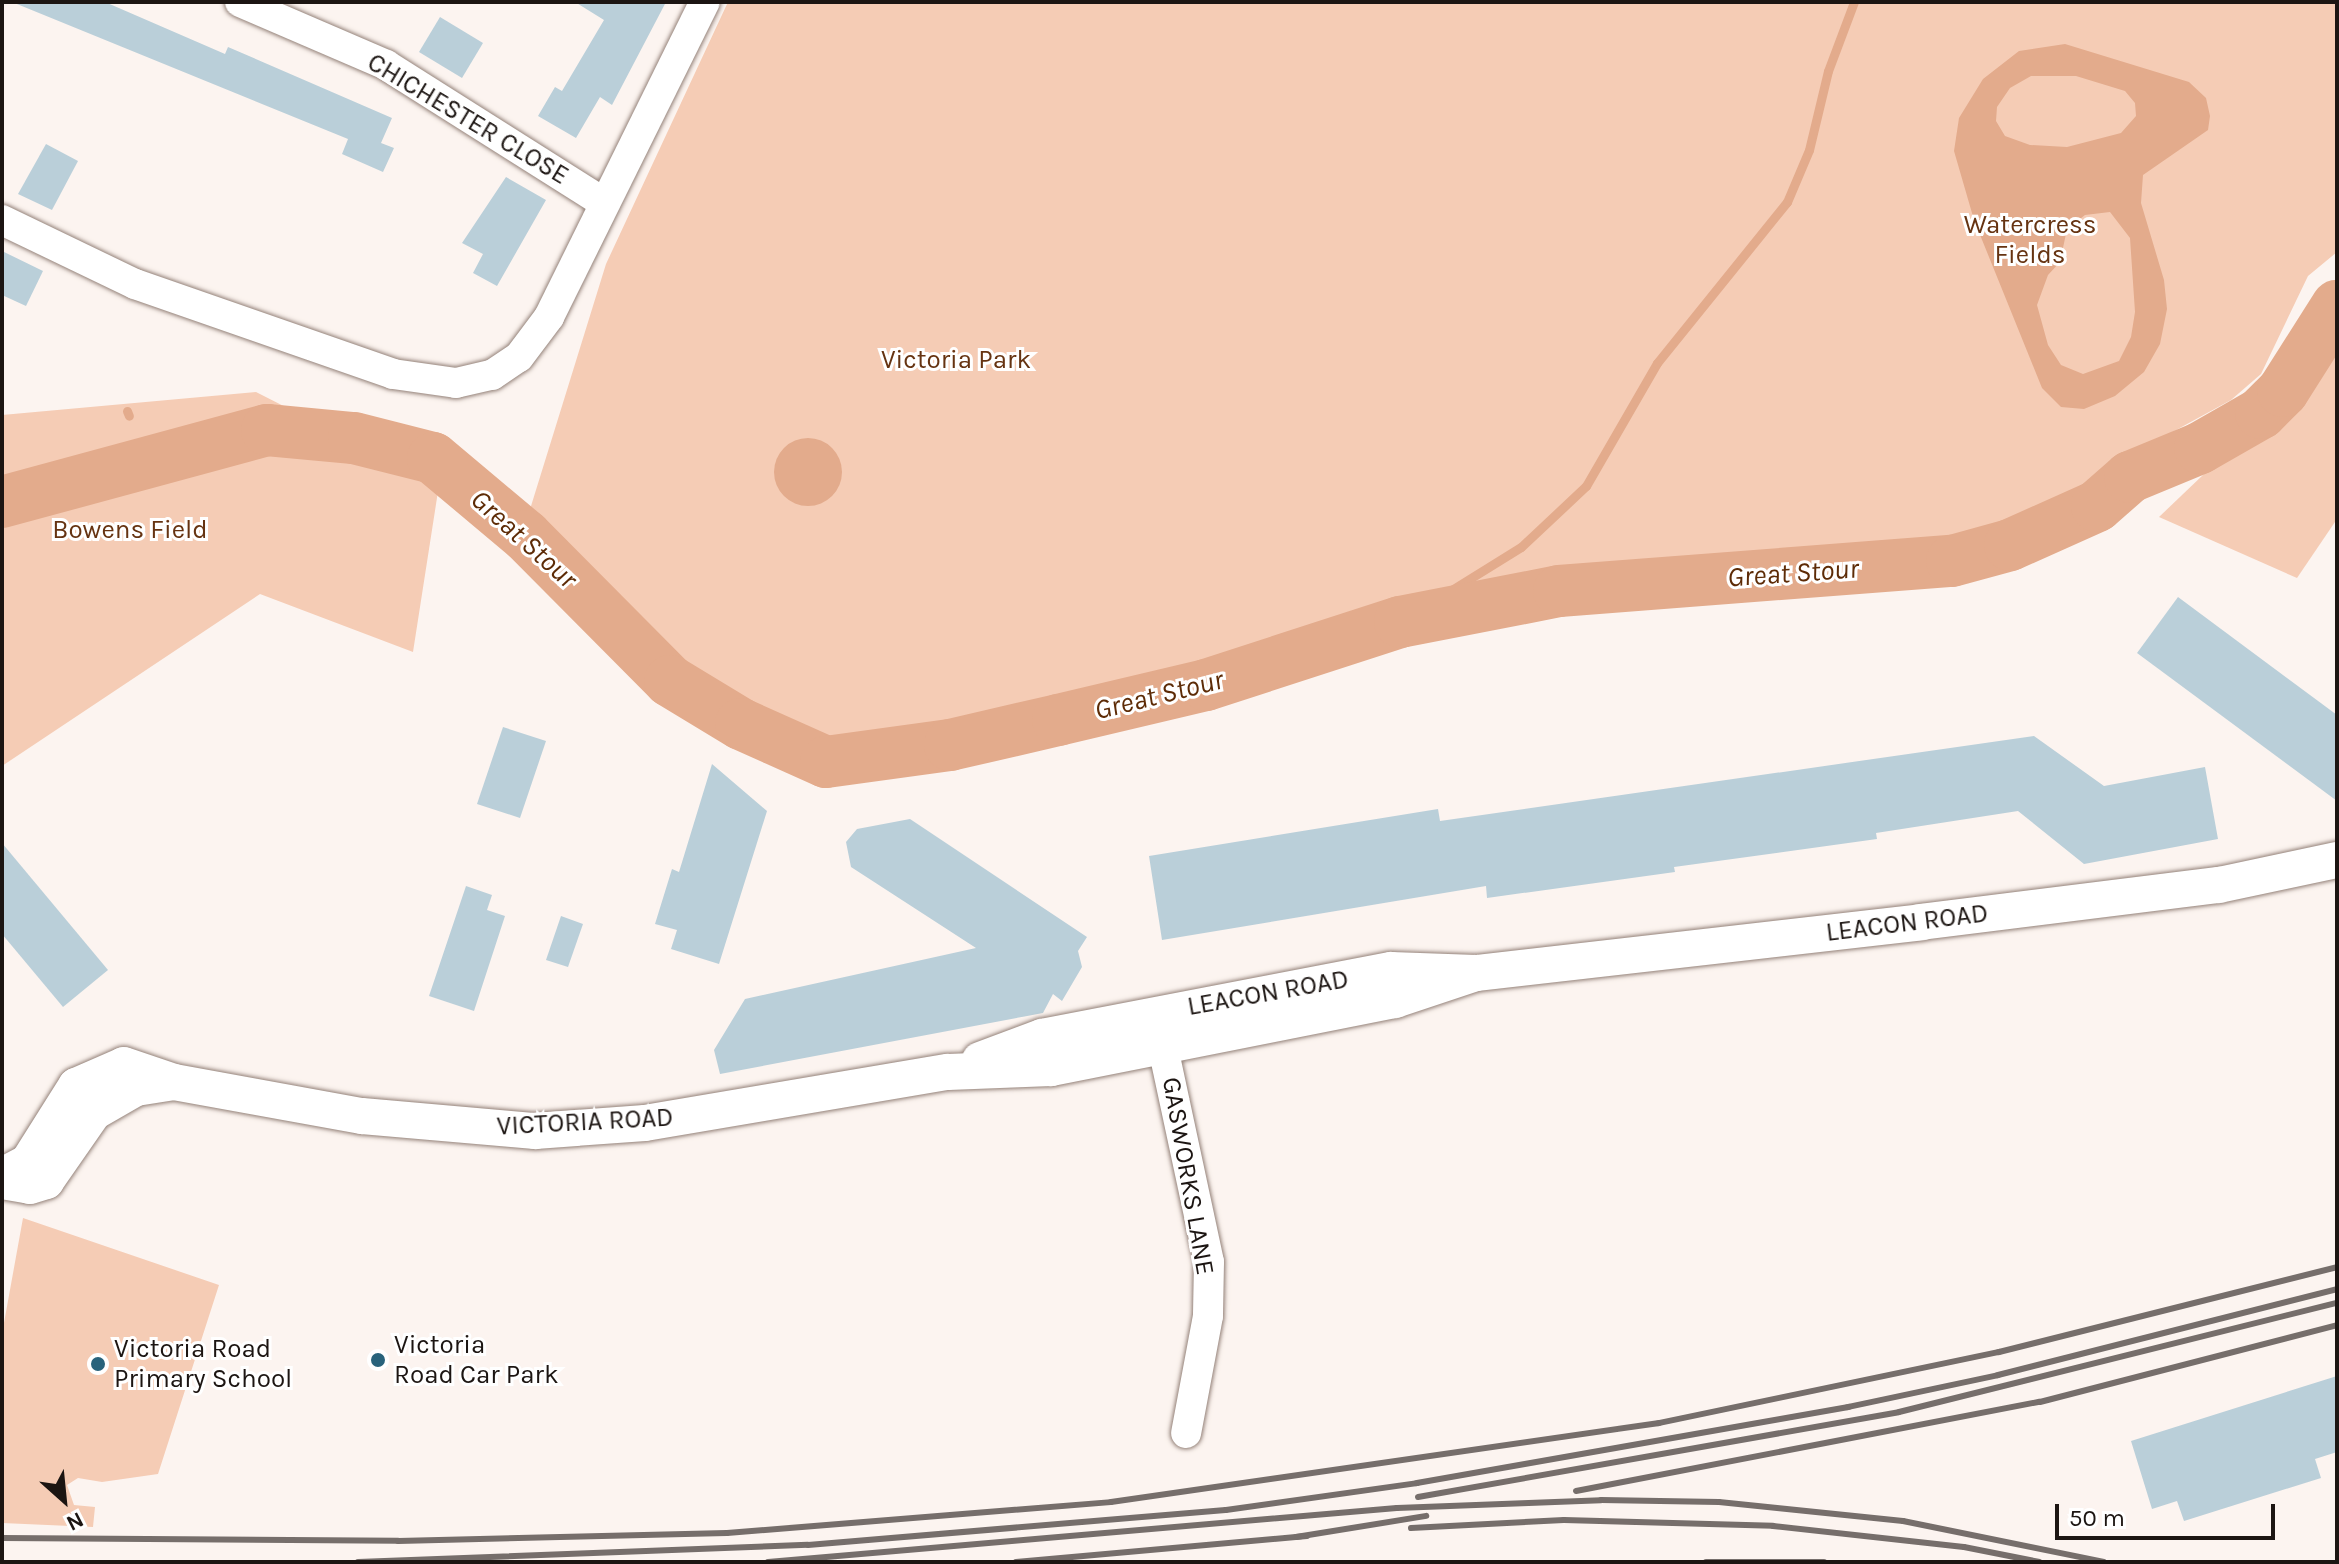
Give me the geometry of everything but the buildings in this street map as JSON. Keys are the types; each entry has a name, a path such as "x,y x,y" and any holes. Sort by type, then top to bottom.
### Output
{"street":[{"name":"CHICHESTER CLOSE","path":"240,2 386,65 604,203"},
{"path":"2,220 149,289 393,374 456,383 492,375 519,357 549,317 705,2"},
{"name":"LEACON ROAD","path":"1160,1029 1395,1000 1476,973 2219,885 2337,860"},
{"name":"VICTORIA ROAD","path":"2,1178 30,1186 46,1181 94,1112 136,1088 174,1082 432,1126 535,1131 645,1123 948,1072 1051,1068 1160,1029"},
{"name":"GASWORKS LANE","path":"1160,1029 1209,1262 1208,1316 1186,1433"}],"green space":[{"name":"Victoria Park","path":"728,2 2337,2 2337,252 2308,276 2261,374 2231,400 2123,459 2064,504 2025,522 1934,545 1617,563 1463,594 1446,592 1260,657 1076,701 834,747 805,741 677,668 527,519 606,264"},
{"path":"2337,347 2337,519 2297,578 2159,517"},
{"name":"Bowens Field","path":"256,392 439,485 413,652 260,594 2,766 2,415"},
{"name":"Victoria Road Primary School","path":"23,1218 219,1285 158,1474 102,1482 78,1478 67,1485 74,1505 95,1507 93,1527 2,1523 2,1334"}],"shaded area":[{"path":"2065,44 2189,82 2206,98 2210,116 2208,130 2143,175 2141,203 2164,280 2167,309 2160,344 2144,372 2115,396 2084,409 2061,407 2042,388 1974,220 1954,151 1959,118 1983,79 2019,51","holes":["2031,76 2076,76 2125,91 2135,103 2136,116 2121,133 2067,147 2030,145 2005,136 1996,121 1997,107 2010,88","2110,212 2130,238 2135,312 2131,337 2119,361 2083,374 2061,365 2048,345 2037,305 2048,275 2060,262 2067,229 2085,215"]},
{"path":"808,438 832,448 842,472 832,496 808,506 784,496 774,472 784,448"}],"waterway":[{"path":"1400,622 1521,547 1586,486 1657,363 1787,202 1809,150 1828,71 1854,2"},
{"name":"Great Stour","path":"2,502 267,430 354,438 433,458 526,536 670,681 741,724 826,762 950,745 1058,720 1206,685 1400,622 1559,591 1952,561 2010,545 2097,506 2130,477 2200,448 2261,413 2283,391 2337,306"},
{"path":"127,411 129,416"},
{"name":"Great Stour","path":"140,454 144,467"}],"railway":[{"path":"2,1538 398,1541 727,1533 1111,1502 1659,1423 1999,1352 2337,1267"},
{"path":"358,1562 808,1545 1226,1510 1417,1483 1848,1407 1998,1375 2337,1289"},
{"path":"1418,1497 1899,1412 2337,1303"},
{"path":"1576,1491 2040,1402 2337,1325"},
{"path":"768,1562 1397,1508 1601,1500 1719,1502 1903,1521 2104,1562"},
{"path":"1296,1537 1426,1516"},
{"path":"1411,1528 1564,1520 1773,1526 1964,1547 2040,1562"},
{"path":"1016,1562 1307,1536"},
{"path":"1706,1562 1824,1562"}],"place":[{"name":"Victoria Road Car Park","path":"378,1360"},
{"name":"Victoria Road Primary School","path":"98,1364"}],"park label":[{"name":"Watercress Fields","path":"2030,240"}]}
